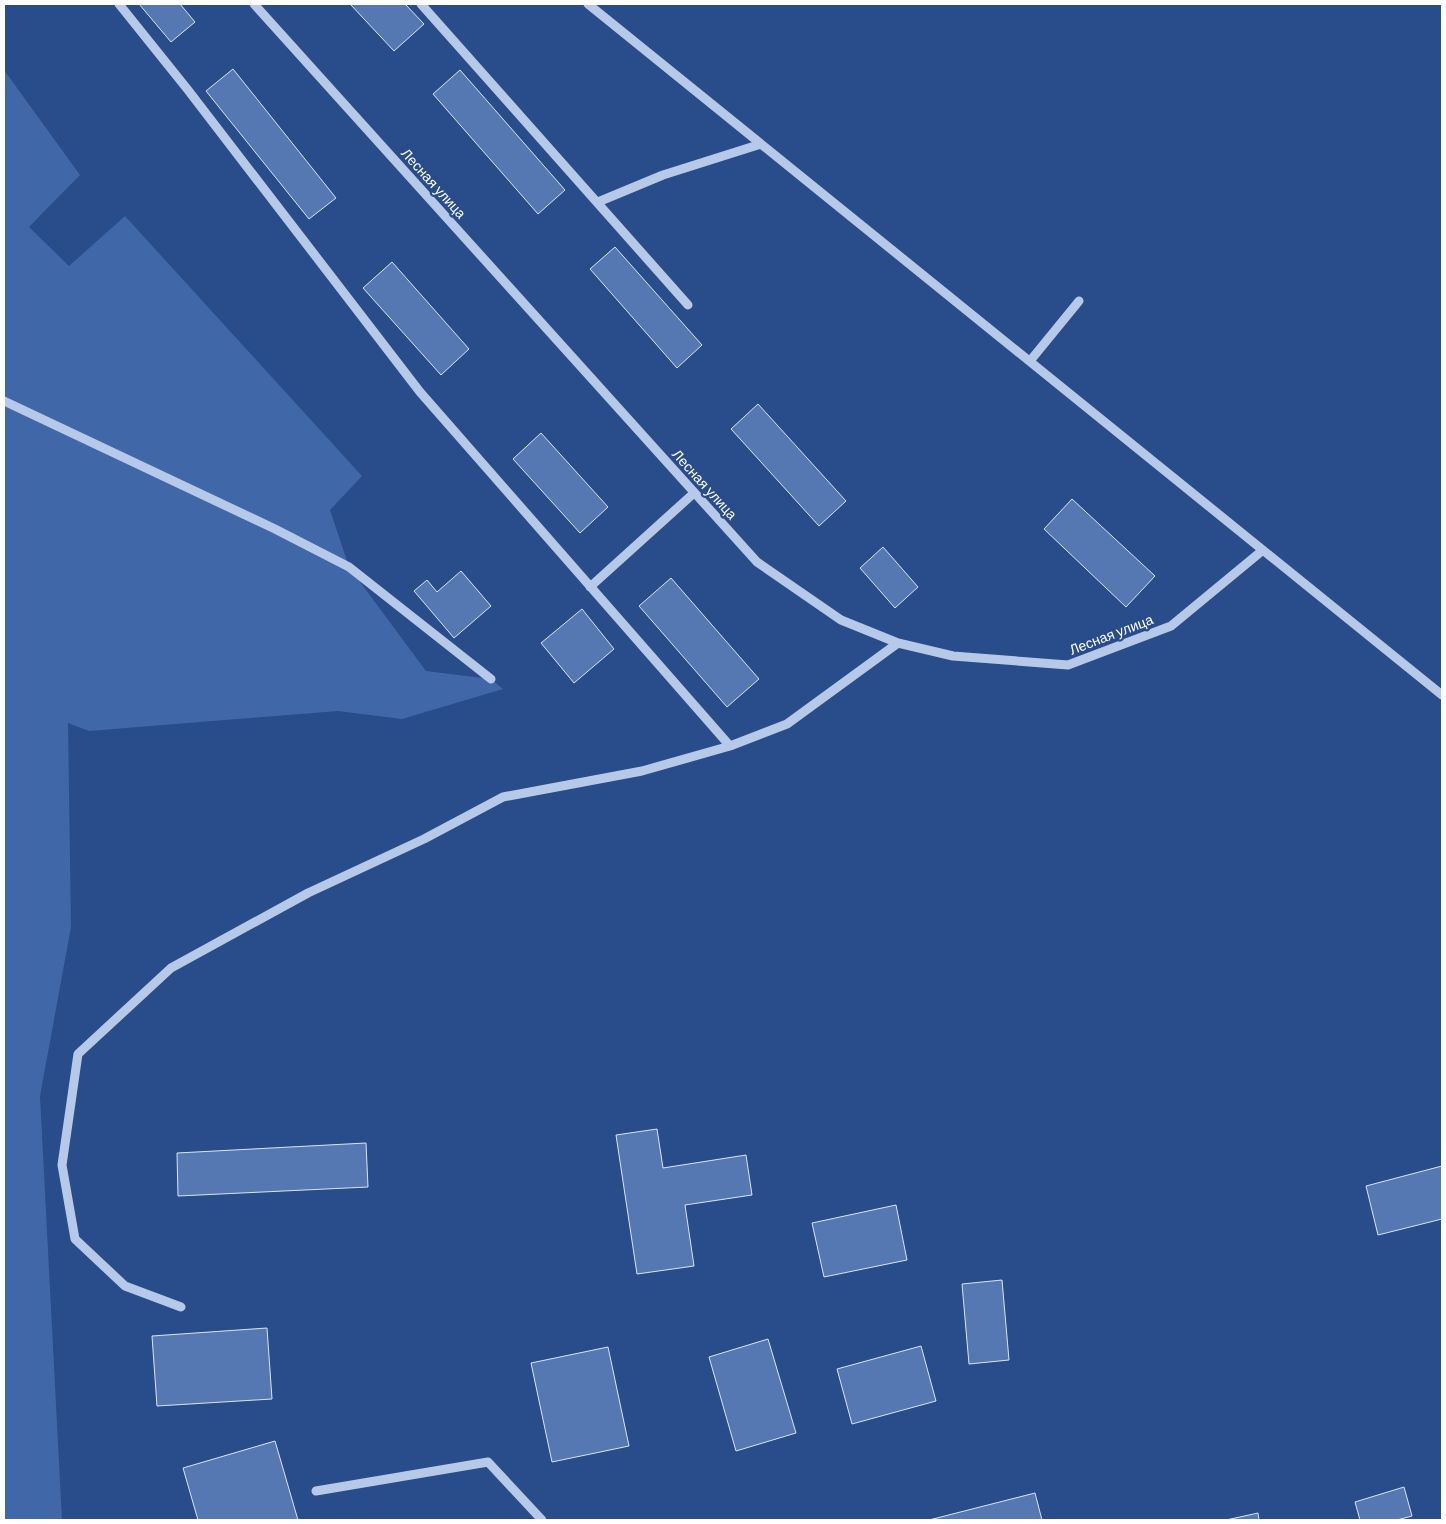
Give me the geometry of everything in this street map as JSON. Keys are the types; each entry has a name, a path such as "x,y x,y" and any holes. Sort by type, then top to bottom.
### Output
{"street":[{"path":"118,4 229,143 420,392 730,746"},
{"name":"Лесная улица","path":"254,4 757,562 841,620 898,643 953,656 1068,665 1171,626 1263,550"},
{"path":"421,4 688,305"},
{"path":"588,4 1442,695"},
{"path":"598,202 663,175 761,144"},
{"path":"1030,361 1079,301"},
{"path":"4,402 349,567 491,679"},
{"path":"590,586 694,493"},
{"path":"180,1307 125,1286 75,1239 62,1165 78,1054 171,968 308,893 424,839 503,797 642,771 730,746 787,724 898,643"},
{"path":"316,1491 488,1462 542,1520"}],"shaded area":[{"path":"4,70 80,175 29,227 69,266 125,216 362,476 330,510 349,567 426,671 491,679 503,689 402,719 338,711 89,731 68,723 71,927 40,1096 62,1520 4,1520"}],"building":[{"path":"139,4 180,4 195,22 171,42"},
{"path":"350,4 405,4 424,24 394,51"},
{"path":"233,69 336,198 309,219 206,91"},
{"path":"460,70 565,190 538,214 433,94"},
{"path":"615,247 702,345 677,368 590,269"},
{"path":"392,262 469,349 441,375 363,288"},
{"path":"758,404 846,501 819,526 731,429"},
{"path":"541,433 608,507 580,533 513,459"},
{"path":"1072,499 1155,576 1126,607 1044,529"},
{"path":"883,547 918,587 895,608 860,568"},
{"path":"461,571 491,606 454,638 414,591 427,580 437,592"},
{"path":"671,578 759,679 727,707 639,606"},
{"path":"582,609 614,649 574,683 541,643"},
{"path":"657,1129 663,1168 746,1155 752,1195 685,1205 694,1266 637,1274 616,1135"},
{"path":"366,1143 368,1187 178,1196 177,1153"},
{"path":"1442,1166 1442,1219 1378,1235 1366,1186"},
{"path":"896,1205 907,1260 824,1277 812,1223"},
{"path":"1002,1280 1009,1360 969,1364 962,1284"},
{"path":"267,1328 272,1399 157,1406 152,1336"},
{"path":"768,1339 796,1433 736,1451 709,1357"},
{"path":"921,1346 936,1401 852,1424 837,1369"},
{"path":"608,1347 629,1446 552,1462 531,1363"},
{"path":"275,1441 298,1520 198,1520 183,1468"},
{"path":"1404,1487 1412,1516 1397,1520 1360,1520 1355,1502"},
{"path":"1035,1493 1042,1520 929,1520"},
{"path":"1258,1513 1259,1520 1226,1520"}]}
